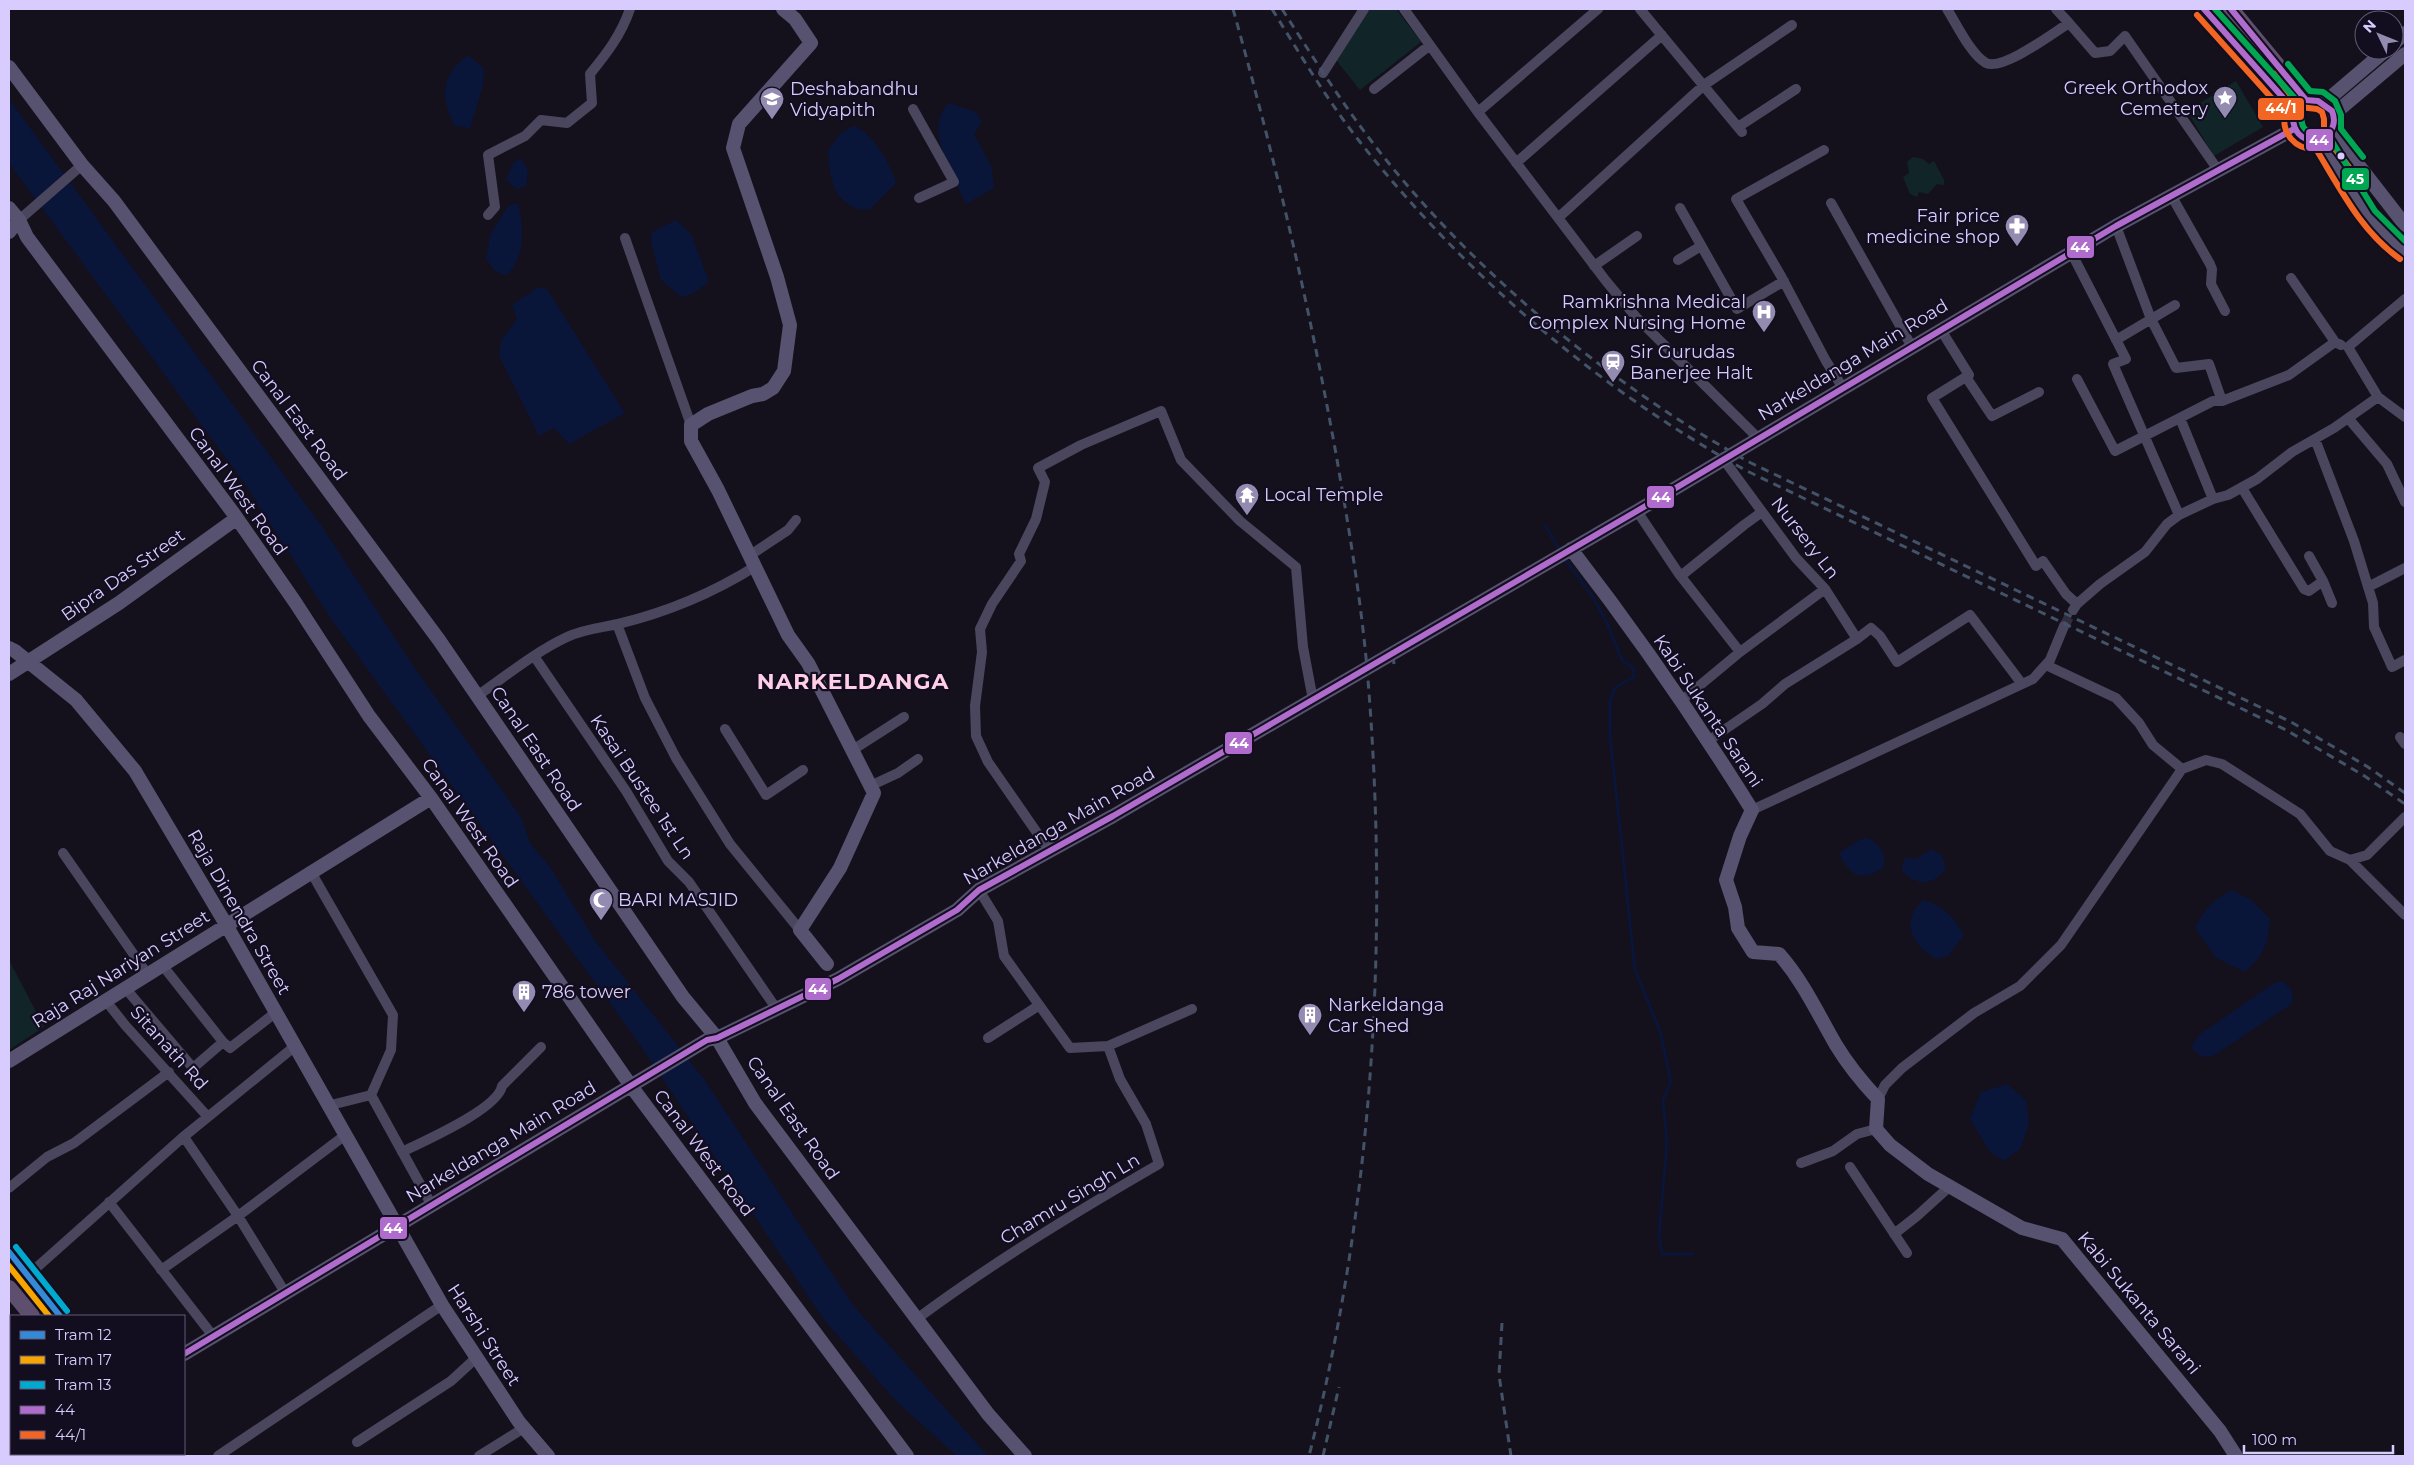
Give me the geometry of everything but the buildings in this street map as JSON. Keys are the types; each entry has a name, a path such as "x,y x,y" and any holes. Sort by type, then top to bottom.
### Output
{"main road":[{"path":"783,9 794,19 811,43 739,124 733,148 777,276 790,325 784,371 773,388 763,394 752,396 708,414 691,425 691,442 718,490 788,635 808,663 874,793 840,868 800,930 827,964"},
{"path":"2204,9 2300,105"},
{"path":"2230,9 2300,105"},
{"path":"2334,114 2405,54"},
{"path":"2324,102 2374,60"},
{"name":"Canal East Road","path":"9,67 82,165 114,201 439,640 755,1103 918,1318 988,1414 1025,1456"},
{"path":"2314,98 2324,102 2334,114 2335,120 2332,131 2321,140 2306,141 2294,129 2292,117 2300,105 2314,98"},
{"name":"Narkeldanga Main Road","path":"185,1353 396,1228 431,1204 631,1086 712,1039 838,979 958,910 979,890 1113,816 1637,511 2071,252 2171,195 2294,129"},
{"path":"2332,131 2405,226"},
{"path":"2321,140 2376,227 2391,244 2405,252"},
{"name":"Canal West Road","path":"9,208 23,216 27,237 236,518 369,716 431,798 631,1086 907,1456"},
{"path":"9,232 23,216"},
{"name":"Bipra Das Street","path":"9,674 119,603 236,518"},
{"name":"Kabi Sukanta Sarani","path":"1571,549 1610,600 1681,701 1752,810 1740,836 1726,880 1735,907 1738,928 1754,952 1779,954 1794,970 1856,1076 1878,1100"},
{"name":"Raja Dinendra Street","path":"9,648 16,650 76,700 135,771 227,926 396,1228"},
{"name":"Raja Raj Nariyan Street","path":"9,1061 431,798"},
{"path":"1876,1128 1878,1100"},
{"name":"Kabi Sukanta Sarani","path":"1876,1128 1890,1145 1928,1174 1949,1187 2022,1228 2062,1239 2220,1431 2236,1456"},
{"name":"Harshi Street","path":"396,1228 442,1306 476,1358 524,1428 548,1456"},
{"path":"9,1255 57,1315"},
{"path":"9,1288 31,1315"}],"street":[{"path":"488,215 495,207 488,155 525,136 541,120 568,123 592,103 590,74 612,47 623,29 630,9"},
{"path":"1323,73 1364,9"},
{"path":"1404,9 1516,163 1594,266 1636,317 1758,438"},
{"path":"1478,112 1598,9"},
{"path":"1640,9 1740,130 1796,89"},
{"path":"1947,9 1974,53 1986,63 1996,64 2012,58 2069,23"},
{"path":"2056,9 2095,53 2110,51 2125,36 2218,170"},
{"path":"1558,218 1704,85 1792,24"},
{"path":"1516,163 1662,35"},
{"path":"1374,89 1430,45"},
{"path":"913,109 954,182 920,198"},
{"path":"1824,150 1736,199 1843,388"},
{"path":"23,216 82,165"},
{"path":"2171,195 2210,264 2212,269 2211,284 2225,311"},
{"path":"1830,203 1912,347"},
{"path":"1680,208 1737,309 1784,282"},
{"path":"2116,226 2150,319 2176,368 2209,364 2222,401"},
{"path":"1594,266 1637,236"},
{"path":"625,238 691,425"},
{"path":"1678,260 1701,246"},
{"path":"2071,252 2126,358 2113,364 2179,515"},
{"path":"2291,278 2334,342 2348,347 2378,396 2405,417"},
{"path":"2348,347 2405,299"},
{"path":"2116,340 2175,305"},
{"path":"1941,330 1969,375 1932,398 2036,566 2043,561 2075,607 2100,584 2145,552 2166,524 2179,515 2242,488 2292,452 2348,418 2378,396"},
{"path":"2077,379 2114,451 2213,401 2222,401 2289,375 2334,342"},
{"path":"1966,377 1992,416 2039,392"},
{"path":"1049,850 988,762 976,736 975,706 982,652 980,629 992,604 1021,561 1019,554 1036,518 1045,482 1038,468 1081,445 1161,411 1181,460 1240,521 1296,568 1303,647 1313,700"},
{"path":"2180,418 2214,499"},
{"path":"2348,418 2387,464 2405,502"},
{"path":"2315,439 2338,495 2368,587 2373,603 2374,627 2392,667 2405,660"},
{"name":"Nursery Ln","path":"1724,460 1796,558 1825,589 1857,639"},
{"path":"2242,488 2304,589 2309,591 2323,581"},
{"path":"1637,511 1720,628 1740,652"},
{"path":"1682,575 1762,512"},
{"path":"477,696 534,656 566,638 593,627 617,624 686,603 722,588 788,530 796,520"},
{"path":"2309,556 2323,581 2332,603"},
{"path":"2368,587 2405,568"},
{"path":"1681,701 1740,652 1825,589"},
{"path":"1708,741 1762,704 1785,684 1857,639 1871,628 1880,636 1897,662 1970,615 2022,684"},
{"path":"617,624 645,698 676,758 730,844 800,930"},
{"path":"1752,810 2034,679 2050,660 2064,626"},
{"name":"Kasai Bustee 1st Ln","path":"534,656 626,791 668,861 689,882 776,1008"},
{"path":"2046,665 2116,698 2139,723 2153,745 2182,769"},
{"path":"851,750 904,717"},
{"path":"725,729 766,795 803,770"},
{"path":"870,786 898,773 918,760"},
{"path":"1878,1100 1885,1085 1902,1068 1974,1013 2020,986 2061,945 2182,769 2206,760 2222,764 2300,814 2330,851 2350,860 2405,915"},
{"path":"2350,860 2367,855 2405,817"},
{"path":"63,853 148,975"},
{"path":"311,872 393,1015 391,1050 371,1095"},
{"path":"979,890 998,921 1004,956 1038,1006 1070,1048 1108,1046 1192,1009"},
{"path":"163,966 223,1042 230,1048 275,1013"},
{"path":"126,989 192,1068 223,1042"},
{"name":"Sitanath Rd","path":"106,1000 125,1025 208,1117"},
{"path":"988,1038 1038,1006"},
{"name":"Chamru Singh Ln","path":"918,1318 964,1283 1064,1219 1159,1164 1146,1124 1120,1079 1108,1046"},
{"path":"26,1277 184,1137 294,1047"},
{"path":"402,1152 484,1109 500,1093 502,1086 541,1047"},
{"path":"9,1188 47,1157 74,1143 169,1072"},
{"path":"327,1106 371,1095"},
{"path":"371,1095 431,1204"},
{"path":"1802,1163 1833,1151 1857,1134 1876,1128"},
{"path":"161,1270 238,1216 344,1136"},
{"path":"184,1137 238,1216 286,1294"},
{"path":"1850,1167 1907,1253"},
{"path":"1894,1234 1949,1187"},
{"path":"109,1202 214,1336"},
{"path":"218,1456 442,1306"},
{"path":"357,1442 451,1381 476,1358"},
{"path":"479,1456 524,1428"}],"green space":[{"path":"1369,9 1396,9 1421,42 1360,90 1336,60"},
{"name":"Greek Orthodox Cemetery","path":"2236,81 2263,127 2214,156 2187,111"},
{"path":"1913,157 1923,159 1929,164 1934,161 1944,180 1944,185 1937,184 1928,194 1919,192 1917,197 1910,194 1903,177 1909,173 1907,162"},
{"path":"9,960 44,1027 9,1050"}],"water":[{"path":"468,55 484,68 483,86 470,128 455,126 445,97 445,88 452,71"},
{"path":"9,99 323,528 412,664 521,817 530,843 550,867 596,942 704,1079 853,1305 988,1456 957,1456 898,1403 824,1320 636,1039 331,619 245,484 9,163"},
{"path":"949,103 976,112 982,122 974,134 992,168 994,188 966,204 943,153 940,139 939,125 942,113"},
{"path":"853,126 867,134 880,150 890,167 896,183 869,210 857,208 841,198 832,181 830,171 828,150 841,133"},
{"path":"521,158 528,170 526,186 517,189 506,180 513,163"},
{"path":"518,203 522,242 517,260 506,276 494,270 486,259 490,235 508,206"},
{"path":"676,220 691,234 709,281 697,291 682,298 661,280 651,242 652,232"},
{"path":"538,287 547,289 625,413 569,444 554,428 539,436 499,356 501,340 517,319 512,305"},
{"path":"1868,838 1882,850 1884,858 1883,868 1868,875 1857,875 1847,867 1839,853 1859,840"},
{"path":"1931,849 1942,855 1946,868 1935,879 1924,882 1918,881 1912,879 1901,870 1905,858 1916,859"},
{"path":"2231,890 2250,899 2270,919 2264,949 2257,960 2245,972 2216,958 2195,928 2209,906"},
{"path":"1923,900 1936,905 1947,913 1964,935 1949,955 1937,959 1931,956 1920,946 1912,934 1911,920 1913,913"},
{"path":"2283,981 2292,991 2293,1003 2213,1056 2203,1057 2191,1048 2199,1035 2274,983"},
{"path":"2007,1084 2026,1100 2029,1123 2021,1148 2004,1161 1990,1152 1970,1119 1981,1092"}],"waterway":[{"path":"1545,525 1561,552"},
{"path":"1564,558 1593,597 1607,623 1622,660 1633,668 1634,677 1616,687 1610,700 1610,735 1635,970 1660,1031 1671,1082 1663,1100 1667,1142 1659,1236 1662,1254 1693,1254"}],"tunnel":[{"path":"2064,626 2073,610"}],"tram line":[{"name":"13","path":"16,1247 67,1311"},
{"name":"12","path":"9,1252 59,1315"},
{"path":"9,1258 54,1315"},
{"name":"17","path":"9,1266 48,1315"}],"railway":[{"path":"1233,9 1263,119 1290,230 1336,454 1359,595 1368,680 1374,777 1377,875 1375,973 1370,1071 1361,1168 1348,1265 1331,1361 1309,1456"},
{"path":"1272,9 1314,77 1360,142 1444,238 1489,283 1537,326 1638,404 1692,439 1747,471 2286,730 2363,775 2405,804"},
{"path":"1282,9 1333,88 1366,134 1405,183 1447,230 1493,275 1542,318 1592,359 1644,397 1697,432 1751,463 2291,722 2368,767 2405,793"},
{"path":"1392,646 1394,664"},
{"path":"1502,1323 1499,1375 1511,1456"},
{"path":"1323,1456 1339,1387"}],"transit line":[{"name":"44","path":"2204,9 2294,110 2294,124 2298,134 2308,139 2321,140 2328,134 2334,124 2332,111 2318,101 2306,100 2231,9"},
{"name":"45","path":"2215,9 2301,105 2301,120 2305,129 2328,135 2375,211 2405,241"},
{"name":"44/1","path":"2197,15 2285,113 2285,127 2291,139 2302,147 2316,149 2363,223 2386,248 2400,259"},
{"name":"45","path":"2288,64 2310,91 2323,92 2335,101 2341,115 2341,129 2363,157"},
{"name":"44/1","path":"2274,74 2300,107 2317,109 2322,112 2324,135 2349,167"},
{"name":"44","path":"185,1353 707,1040 717,1038 838,979 957,910 979,890 1113,816 1637,511 2116,226 2294,129"}],"place":[{"name":"Greek Orthodox Cemetery","path":"2225,119"},
{"name":"Deshabandhu Vidyapith","path":"772,120"},
{"name":"Fair price medicine shop","path":"2017,247"},
{"name":"Ramkrishna Medical Complex Nursing Home","path":"1764,333"},
{"name":"Sir Gurudas Banerjee Halt","path":"1613,383"},
{"name":"Local Temple","path":"1247,516"},
{"name":"BARI MASJID","path":"601,921"},
{"name":"786 tower","path":"524,1013"},
{"name":"Narkeldanga Car Shed","path":"1310,1036"}],"district":[{"name":"NARKELDANGA","path":"853,681"}]}
